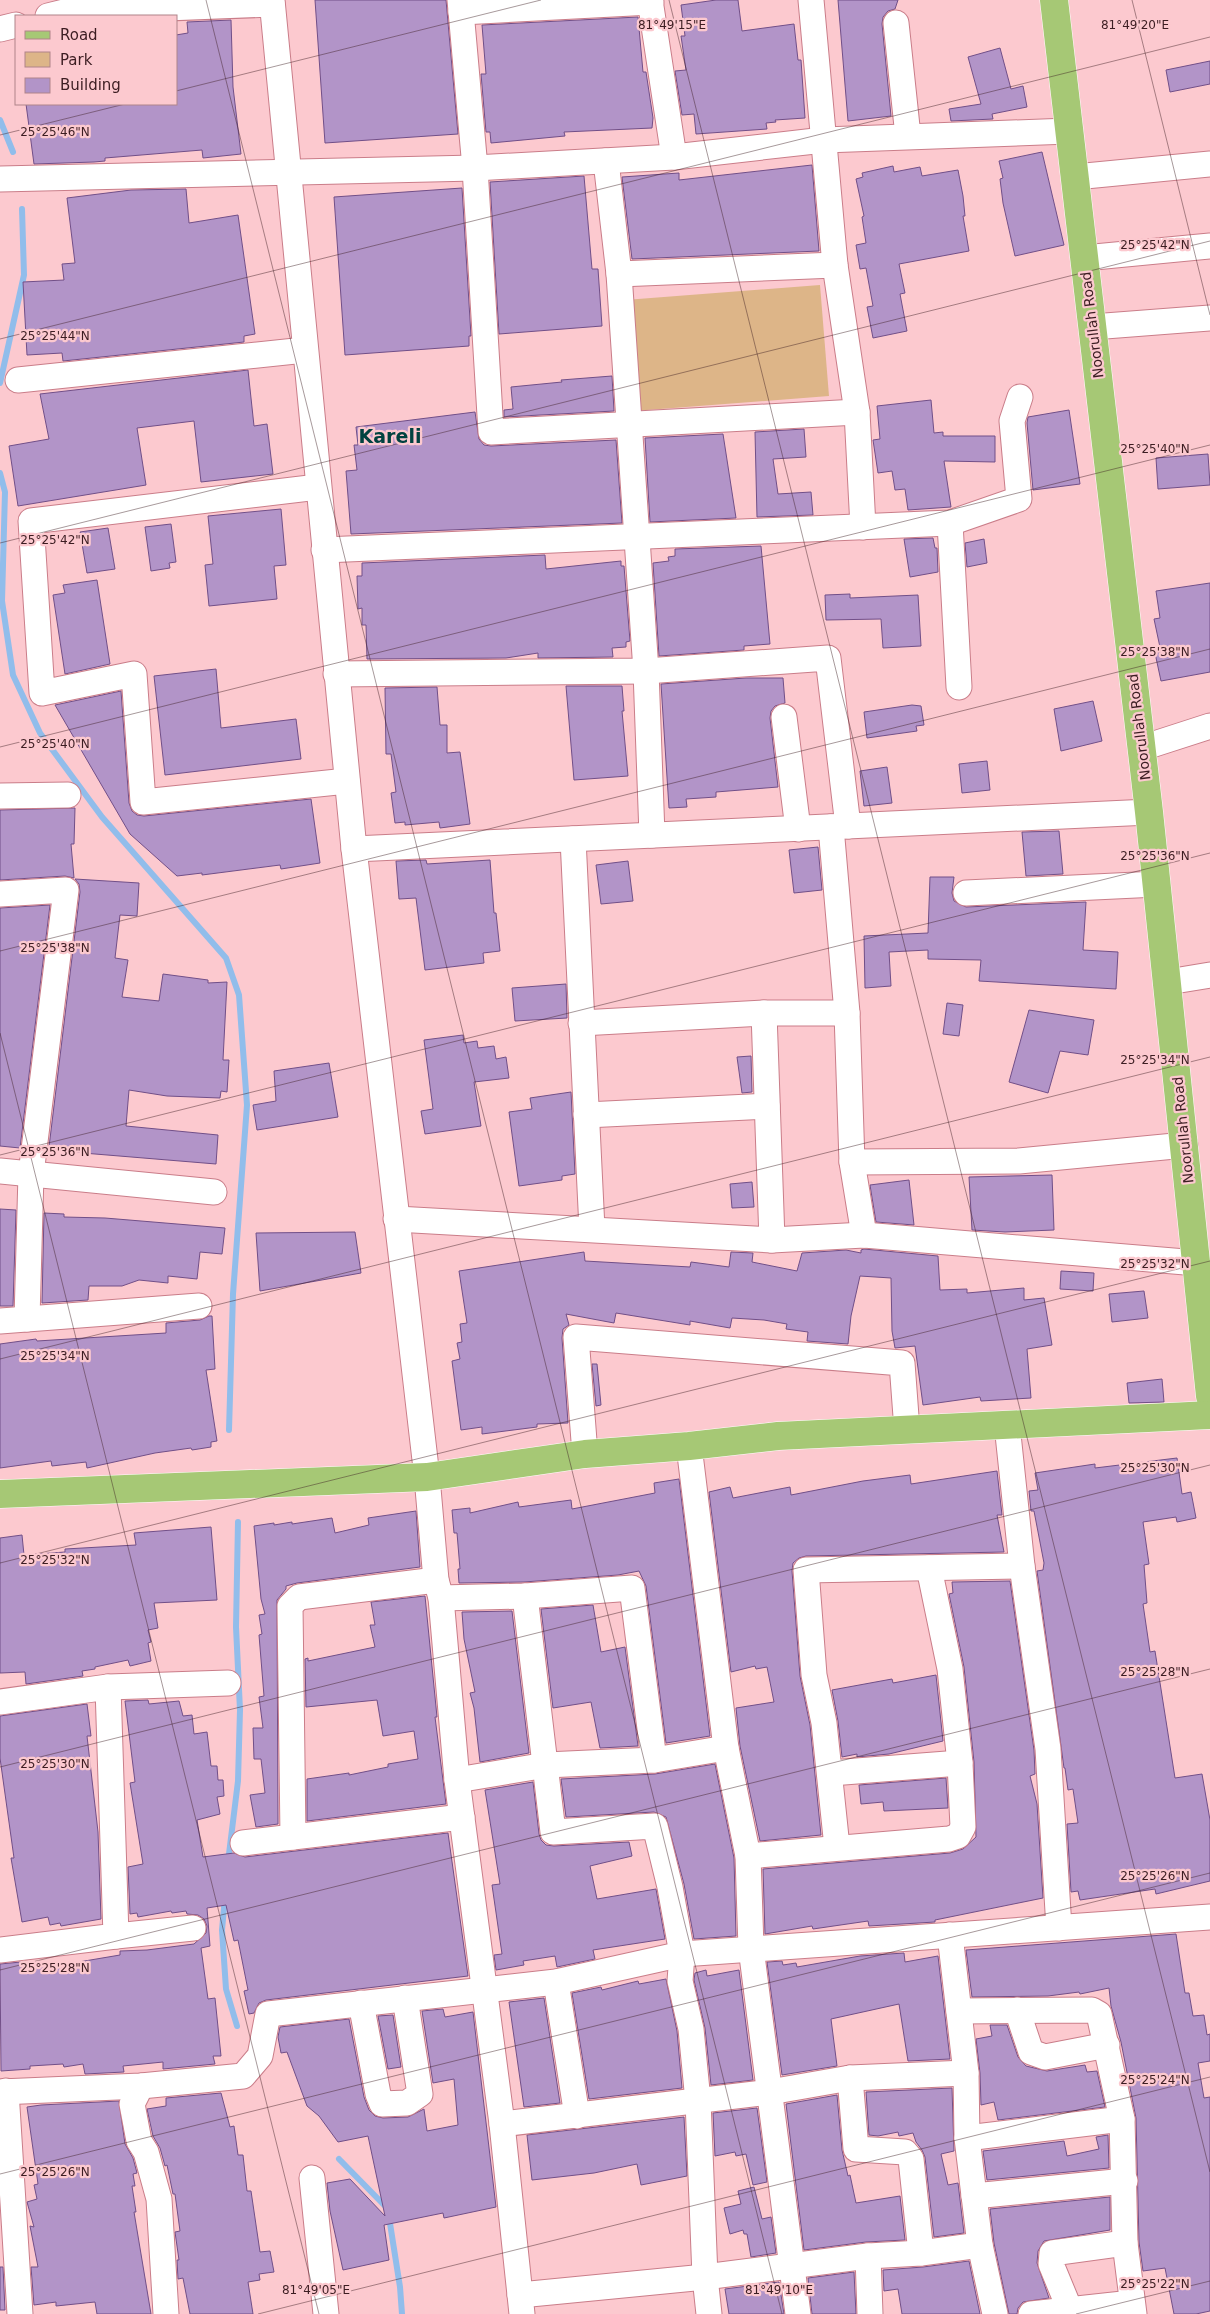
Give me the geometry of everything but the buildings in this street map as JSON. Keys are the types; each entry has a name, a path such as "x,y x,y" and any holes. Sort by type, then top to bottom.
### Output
{"main road":[{"name":"Noorullah Road","path":"1054,0 1142,748 1210,1396"},
{"path":"0,1494 427,1477 585,1454 689,1446 778,1436 1210,1414"}],"street":[{"path":"811,0 835,265 857,412 863,527"},
{"path":"674,157 651,1 461,6 475,168 491,432 857,412"},
{"path":"58,9 272,2 354,849 427,1477 457,1780 502,2124 521,2304 792,2265 868,2256 921,2253 980,2245"},
{"path":"896,23 908,136"},
{"path":"0,29 15,24"},
{"path":"0,178 475,168 674,157 824,140 1069,131"},
{"path":"606,161 619,274 646,671 652,835"},
{"path":"1075,177 1210,164"},
{"path":"1084,258 1210,246"},
{"path":"619,274 835,265"},
{"path":"1092,327 1210,318"},
{"path":"18,380 305,350"},
{"path":"324,550 950,523 1019,499 1012,421 1020,397"},
{"path":"318,488 31,521 42,692 134,674 143,802 347,781"},
{"path":"950,523 959,687"},
{"path":"336,674 646,671 828,658 840,827 852,1162 864,1235"},
{"path":"784,717 798,829"},
{"path":"1142,748 1210,726"},
{"path":"0,796 68,795"},
{"path":"354,849 1149,812"},
{"path":"573,839 592,1229"},
{"path":"966,893 1157,884"},
{"path":"0,894 66,890 31,1174 27,1319"},
{"path":"1168,982 1210,975"},
{"path":"581,1023 764,1013 847,1013"},
{"path":"764,1013 772,1240"},
{"path":"586,1115 767,1106"},
{"path":"852,1162 1019,1161 1184,1145"},
{"path":"0,1171 214,1192"},
{"path":"396,1218 772,1240 864,1235 1197,1263"},
{"path":"0,1321 199,1306"},
{"path":"585,1454 576,1337 902,1363 907,1430"},
{"path":"1007,1425 1022,1566 1048,1749 1059,1928"},
{"path":"689,1446 726,1748 748,1856 751,1948 798,2314"},
{"path":"837,1847 831,1773 824,1723 814,1675 806,1570 1022,1566"},
{"path":"748,1856 949,1839 958,1836 963,1827 960,1763 950,1669 929,1568"},
{"path":"293,1836 290,1606 299,1597 439,1589 525,1596 632,1588 654,1760"},
{"path":"525,1596 553,1832 655,1826 670,1887 682,1954 680,1980 691,2028 698,2101 705,2277 709,2314"},
{"path":"0,1702 108,1687 228,1683"},
{"path":"108,1687 116,1936"},
{"path":"457,1780 546,1765 654,1760 726,1748"},
{"path":"831,1773 960,1763"},
{"path":"243,1842 462,1817"},
{"path":"20,2314 7,2210 3,2092 141,2086 242,2076 260,2056 268,2014 556,1982 682,1954 1210,1917"},
{"path":"1,1944 116,1936 193,1928"},
{"path":"950,1935 966,2073 967,2138 974,2196 980,2245 996,2314"},
{"path":"556,1982 577,2116"},
{"path":"361,2003 378,2094 382,2104 407,2103 420,2094 405,1998"},
{"path":"1017,2010 1031,2052 1045,2057 1107,2046"},
{"path":"959,2011 1092,2010 1099,2014 1107,2046 1122,2119 1125,2243 1133,2309 1070,2310 1031,2314"},
{"path":"502,2124 770,2092 850,2078 966,2073"},
{"path":"850,2078 856,2149 905,2152 911,2159 921,2253"},
{"path":"141,2086 132,2104 139,2141 146,2152 159,2199 166,2314"},
{"path":"967,2138 1122,2119"},
{"path":"312,2178 326,2314"},
{"path":"974,2196 1125,2181"},
{"path":"1070,2310 1051,2264 1052,2253 1125,2243"},
{"path":"868,2256 870,2314"}],"green space":[{"path":"820,285 829,396 634,411 625,300"}],"waterway":[{"path":"0,120 13,152"},
{"path":"0,383 24,275 22,209"},
{"path":"0,473 5,492 2,601 13,675 40,733 102,817 226,958 239,995 247,1105 233,1294 229,1430"},
{"path":"228,1862 238,1781 240,1710 236,1627 238,1522"},
{"path":"225,1897 222,1930 226,1989 237,2026"},
{"path":"339,2159 387,2208"},
{"path":"389,2217 400,2287 402,2314"}],"district":[{"name":"Kareli","path":"390,436"}]}
